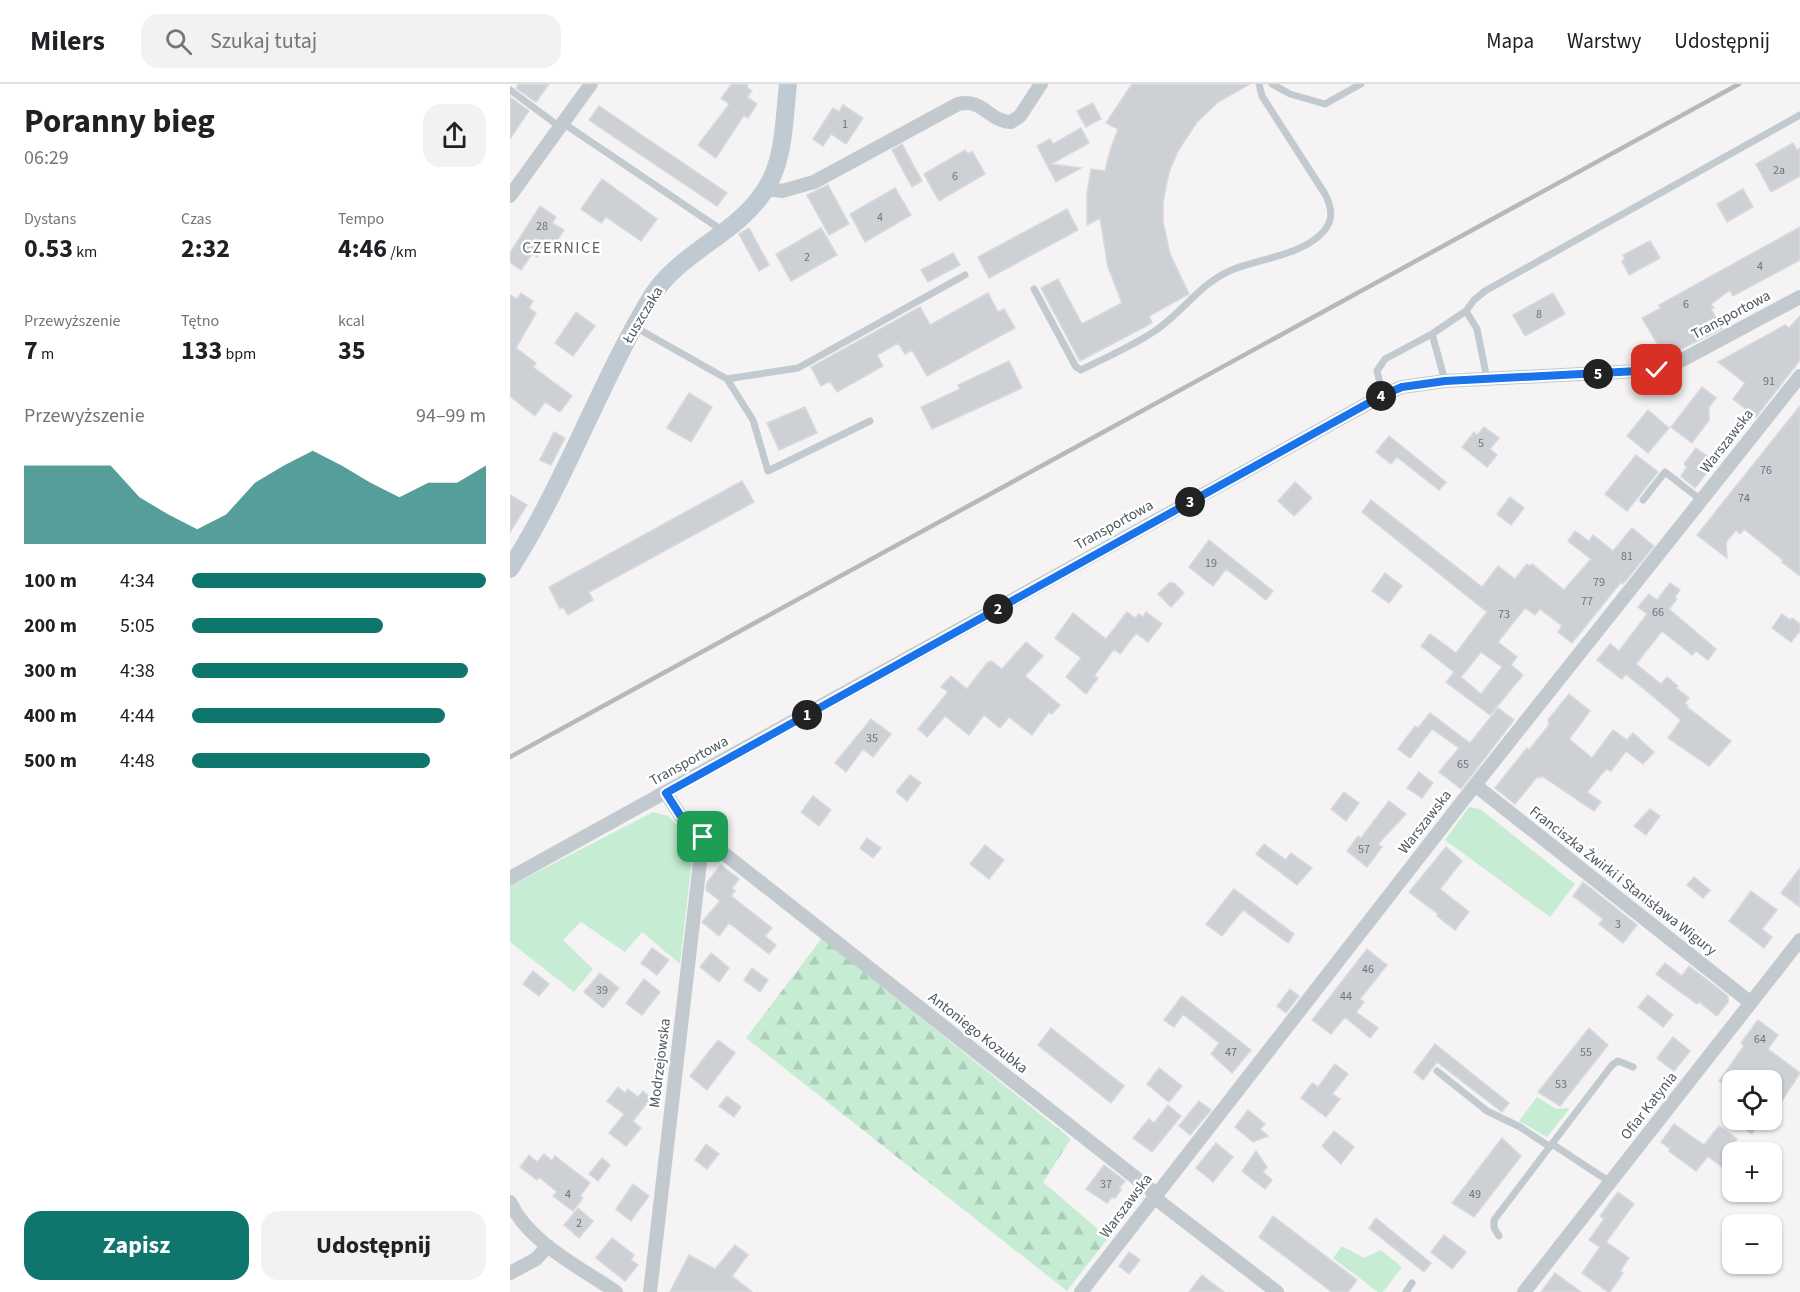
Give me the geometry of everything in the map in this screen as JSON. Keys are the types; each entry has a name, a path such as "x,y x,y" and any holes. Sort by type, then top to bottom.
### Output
{"street":[{"path":"510,196 591,84"},
{"name":"Łuszczaka","path":"510,569 557,486 634,327 652,295 667,277 748,210 766,189 774,173 780,150 788,84"},
{"path":"766,189 778,192 814,182 958,104 968,102 978,105 1002,120 1011,122 1020,116 1041,84"},
{"name":"Transportowa","path":"510,878 1383,395 1402,387 1445,381 1657,370 1682,360 1800,297"},
{"name":"Warszawska","path":"1081,1292 1475,785 1800,376"},
{"name":"Franciszka Żwirki i Stanisława Wigury","path":"1475,785 1751,1003"},
{"name":"Antoniego Kozubka","path":"666,793 680,815 703,837 1150,1189 1160,1202 1277,1292"},
{"name":"Modrzejowska","path":"650,1292 703,837"},
{"name":"Ofiar Katynia","path":"1524,1292 1800,940"},
{"path":"510,1202 516,1216 529,1231 616,1292"},
{"path":"510,1273 536,1258 549,1246"}],"lane":[{"path":"1034,289 1076,367 1081,370 1155,331 1207,284 1232,270 1302,247 1323,233 1331,218 1332,208 1262,96 1259,84"},
{"path":"1272,84 1290,94 1325,104 1361,84"},
{"path":"510,90 723,231"},
{"path":"1383,395 1377,371 1385,359 1432,334 1466,311 1485,291 1800,115"},
{"path":"727,380 798,368 965,275"},
{"path":"1466,311 1477,329 1487,379"},
{"path":"634,327 727,380 753,420 768,471 870,421"},
{"path":"1432,334 1445,381"},
{"path":"1643,500 1665,472 1701,500"},
{"path":"1499,1236 1494,1228 1494,1220 1612,1065 1618,1061 1633,1067"},
{"path":"1437,1071 1487,1111 1520,1127 1610,1182"},
{"path":"1406,1292 1412,1283"}],"green space":[{"path":"1469,807 1480,809 1575,884 1550,917 1445,840"},
{"path":"653,812 668,816 694,841 680,964 642,932 625,952 581,922 563,940 593,969 574,992 510,942 510,886"},
{"path":"822,938 1071,1139 1043,1182 1108,1238 1067,1291 746,1038"},
{"path":"1537,1097 1556,1109 1570,1108 1547,1137 1519,1121"},
{"path":"1342,1246 1364,1258 1381,1250 1402,1267 1383,1292 1378,1292 1333,1258"}],"building":[{"path":"519,84 549,84 536,102 516,88"},
{"path":"732,84 747,84 752,91 747,97 757,104 748,118 744,115 716,158 698,145 728,106 729,104 721,98"},
{"path":"1132,84 1250,84 1218,102 1197,122 1178,151 1169,172 1163,202 1163,222 1170,254 1189,294 1149,316 1152,323 1080,361 1041,288 1058,279 1082,324 1122,303 1108,267 1100,218 1087,225 1087,194 1091,169 1105,171 1118,129 1106,123"},
{"path":"510,97 529,111 510,139"},
{"path":"1093,103 1101,119 1086,127 1077,111"},
{"path":"843,105 863,118 846,144 831,134 823,146 813,139 833,108 839,112"},
{"path":"599,106 727,193 717,206 589,120"},
{"path":"1081,128 1089,143 1051,164 1081,168 1056,182 1037,146 1050,139 1053,144"},
{"path":"1793,143 1797,150 1800,148 1800,176 1771,192 1756,164"},
{"path":"902,144 922,181 912,187 892,150"},
{"path":"965,150 968,154 972,151 985,174 939,201 924,174"},
{"path":"602,179 657,219 641,241 606,217 601,223 581,209"},
{"path":"828,185 849,224 829,235 807,195"},
{"path":"895,188 911,215 865,242 850,214"},
{"path":"1743,189 1753,207 1727,222 1717,204"},
{"path":"540,206 556,217 552,223 564,230 554,245 547,240 537,257 532,254 521,270 510,262 510,253"},
{"path":"1067,209 1078,230 989,278 978,257"},
{"path":"1800,227 1800,260 1733,296 1730,290 1711,304 1714,308 1711,309 1722,329 1665,357 1642,318 1661,308 1659,305"},
{"path":"749,228 769,265 759,271 739,234"},
{"path":"821,228 837,255 791,281 776,254"},
{"path":"1650,241 1660,258 1629,275 1622,261 1625,259 1623,255"},
{"path":"953,253 960,265 928,282 921,270"},
{"path":"521,293 533,301 529,308 536,313 516,348 536,363 533,367 572,396 560,412 545,402 535,416 510,396 510,295 517,299"},
{"path":"988,293 998,312 1004,309 1015,328 927,376 912,350 905,354 898,343 877,355 883,366 837,392 830,381 821,386 811,367 920,307 930,325"},
{"path":"1553,293 1565,314 1525,336 1513,315"},
{"path":"576,312 595,326 573,356 555,343"},
{"path":"1800,316 1800,360 1756,417 1733,399 1745,383 1718,362 1785,325 1789,328"},
{"path":"1009,361 1022,388 932,429 921,407 960,389 958,385"},
{"path":"1702,387 1716,398 1709,407 1709,420 1692,443 1671,427"},
{"path":"689,393 712,407 691,442 667,428"},
{"path":"1800,406 1800,576 1744,529 1740,534 1736,530 1726,542 1727,558 1697,535"},
{"path":"805,407 817,433 779,450 767,423"},
{"path":"1648,410 1669,428 1648,453 1627,436"},
{"path":"1484,427 1499,438 1490,449 1497,455 1487,467 1462,447 1474,432 1477,435"},
{"path":"554,432 565,438 551,465 540,460"},
{"path":"1389,436 1446,482 1439,490 1397,457 1391,464 1376,452"},
{"path":"1696,448 1715,462 1695,488 1681,476 1687,467 1684,464"},
{"path":"1636,455 1658,472 1627,511 1605,494"},
{"path":"742,481 754,502 589,592 593,600 568,615 563,607 560,609 549,587"},
{"path":"1295,482 1312,498 1294,516 1278,501"},
{"path":"510,495 527,505 510,532"},
{"path":"1510,497 1524,508 1511,525 1497,514"},
{"path":"1371,500 1482,587 1498,566 1515,579 1527,564 1530,566 1532,564 1564,590 1591,559 1568,541 1575,531 1589,541 1593,535 1613,551 1632,528 1654,546 1623,584 1621,582 1572,643 1558,632 1562,626 1540,609 1535,615 1525,608 1498,642 1517,657 1511,665 1523,675 1490,715 1446,682 1454,672 1421,646 1430,634 1456,653 1487,612 1362,512","holes":["1481,652 1502,667 1481,694 1461,677"]},
{"path":"1209,540 1273,591 1266,600 1226,569 1213,586 1189,567"},
{"path":"1385,573 1402,586 1389,603 1372,591"},
{"path":"1169,583 1174,583 1184,593 1171,607 1158,594"},
{"path":"1670,583 1680,590 1675,597 1677,599 1669,609 1716,649 1708,660 1696,651 1692,655 1662,631 1636,664 1661,684 1667,677 1689,698 1685,703 1687,707 1731,741 1709,766 1668,738 1681,720 1626,674 1622,679 1597,660 1610,644 1619,651 1647,614 1638,607 1649,594 1657,600"},
{"path":"1127,612 1135,618 1139,614 1143,617 1146,612 1162,624 1148,642 1136,633 1120,654 1114,649 1094,676 1098,678 1086,694 1066,677 1081,658 1055,638 1073,613 1106,639"},
{"path":"1782,614 1800,624 1800,631 1791,642 1772,628"},
{"path":"1026,642 1043,656 1025,676 1060,705 1052,714 1049,712 1032,735 1009,717 1000,728 984,715 969,735 945,716 927,737 918,729 948,692 941,687 951,676 967,689 988,662 991,661 1002,669"},
{"path":"1569,694 1590,711 1569,739 1592,758 1613,730 1627,740 1633,733 1654,752 1643,764 1626,751 1611,771 1606,769 1587,792 1601,802 1594,811 1542,776 1537,777 1515,804 1495,788 1549,725 1548,720"},
{"path":"1498,708 1514,720 1461,789 1439,772 1459,748 1432,729 1410,758 1398,749 1415,726 1418,728 1430,713 1470,743"},
{"path":"871,719 891,734 873,757 863,749 846,772 835,763"},
{"path":"1419,772 1433,783 1422,798 1407,788"},
{"path":"910,775 921,783 907,801 896,792"},
{"path":"1344,792 1359,803 1346,821 1331,809"},
{"path":"813,796 831,810 819,826 801,812"},
{"path":"1389,801 1406,814 1378,844 1382,847 1367,867 1347,851 1358,836 1361,838"},
{"path":"1650,809 1660,816 1646,835 1634,826"},
{"path":"867,838 881,848 873,858 860,848"},
{"path":"1264,844 1286,860 1291,853 1312,868 1297,885 1256,854"},
{"path":"985,845 1004,860 989,879 970,864"},
{"path":"1446,847 1462,861 1440,889 1469,912 1455,930 1409,892"},
{"path":"721,865 739,879 732,888 735,891 731,896 772,928 765,936 776,945 769,954 729,923 719,936 702,922 720,901 706,890 707,882"},
{"path":"1800,868 1800,907 1781,893"},
{"path":"1694,877 1710,890 1703,898 1687,885"},
{"path":"1583,882 1637,925 1623,943 1599,924 1603,919 1573,896"},
{"path":"1234,889 1294,934 1288,943 1243,910 1222,936 1206,924"},
{"path":"1751,891 1777,910 1762,929 1772,937 1764,948 1729,921"},
{"path":"652,948 669,960 657,975 641,963"},
{"path":"1367,949 1387,965 1360,999 1364,1002 1356,1012 1378,1028 1370,1038 1345,1017 1331,1034 1312,1020"},
{"path":"711,953 729,968 719,982 700,967"},
{"path":"1665,963 1682,976 1689,966 1728,996 1728,1002 1717,1016 1656,974"},
{"path":"752,968 768,980 760,992 744,980"},
{"path":"533,971 549,984 539,996 523,984"},
{"path":"600,973 619,988 603,1008 584,992"},
{"path":"644,979 660,992 642,1015 626,1003"},
{"path":"1290,989 1299,996 1286,1013 1277,1006"},
{"path":"1648,995 1673,1015 1663,1027 1638,1007"},
{"path":"1182,996 1251,1050 1232,1073 1211,1054 1219,1043 1183,1014 1174,1027 1164,1020"},
{"path":"1758,1020 1778,1035 1768,1049 1800,1073 1782,1101 1782,1070 1727,1070 1744,1046 1741,1043"},
{"path":"1051,1028 1124,1086 1111,1103 1038,1045"},
{"path":"1589,1028 1608,1045 1560,1106 1538,1092"},
{"path":"1673,1037 1690,1051 1674,1071 1657,1058"},
{"path":"718,1040 735,1053 707,1090 690,1076"},
{"path":"1435,1044 1509,1103 1502,1112 1437,1062 1423,1080 1414,1072"},
{"path":"1335,1064 1348,1074 1332,1094 1340,1099 1326,1117 1301,1098 1312,1083 1318,1087"},
{"path":"1159,1068 1182,1086 1169,1102 1147,1084"},
{"path":"618,1087 625,1093 628,1089 638,1097 643,1091 651,1098 633,1121 641,1128 626,1146 609,1133 624,1114 607,1101"},
{"path":"727,1096 741,1107 734,1117 719,1106"},
{"path":"1199,1101 1211,1110 1190,1135 1179,1126"},
{"path":"1168,1105 1181,1116 1152,1152 1133,1138 1149,1119 1154,1123"},
{"path":"1248,1110 1265,1124 1260,1129 1268,1136 1253,1142 1235,1127"},
{"path":"1674,1124 1704,1145 1719,1126 1737,1139 1735,1142 1722,1142 1722,1167 1708,1156 1696,1171 1669,1151 1670,1149 1661,1142"},
{"path":"1334,1131 1354,1147 1341,1164 1322,1146"},
{"path":"1502,1138 1521,1156 1474,1217 1452,1203"},
{"path":"1216,1143 1233,1157 1213,1182 1196,1168"},
{"path":"706,1144 719,1154 707,1169 695,1160"},
{"path":"1256,1151 1267,1167 1263,1172 1272,1180 1265,1189 1242,1171"},
{"path":"544,1154 552,1161 555,1156 590,1183 580,1196 583,1198 573,1211 553,1196 557,1192 539,1177 537,1180 520,1167 529,1155 537,1162"},
{"path":"602,1158 610,1165 598,1181 589,1174"},
{"path":"1104,1165 1125,1181 1115,1198 1112,1197 1107,1203 1086,1189"},
{"path":"633,1184 649,1196 631,1221 616,1209"},
{"path":"1618,1192 1634,1204 1606,1242 1629,1258 1620,1271 1623,1273 1608,1292 1582,1273 1600,1247 1589,1240 1604,1219 1600,1216"},
{"path":"578,1208 593,1221 579,1238 564,1225"},
{"path":"1273,1216 1357,1280 1348,1292 1332,1292 1259,1237"},
{"path":"1376,1218 1431,1263 1424,1272 1369,1228"},
{"path":"1444,1235 1466,1252 1452,1269 1431,1252"},
{"path":"612,1238 634,1255 631,1260 638,1265 625,1281 596,1258"},
{"path":"735,1245 748,1255 732,1276 752,1292 670,1292 689,1255 715,1269"},
{"path":"1129,1252 1140,1260 1129,1274 1119,1266"},
{"path":"1555,1273 1581,1292 1541,1292"},
{"path":"1202,1275 1224,1292 1189,1292"}],"railway":[{"path":"510,757 1739,84"}],"district":[{"name":"CZERNICE","path":"562,248"}],"route":[{"path":"703,837 680,815 666,793 1383,395 1402,387 1445,381 1657,370"}]}
